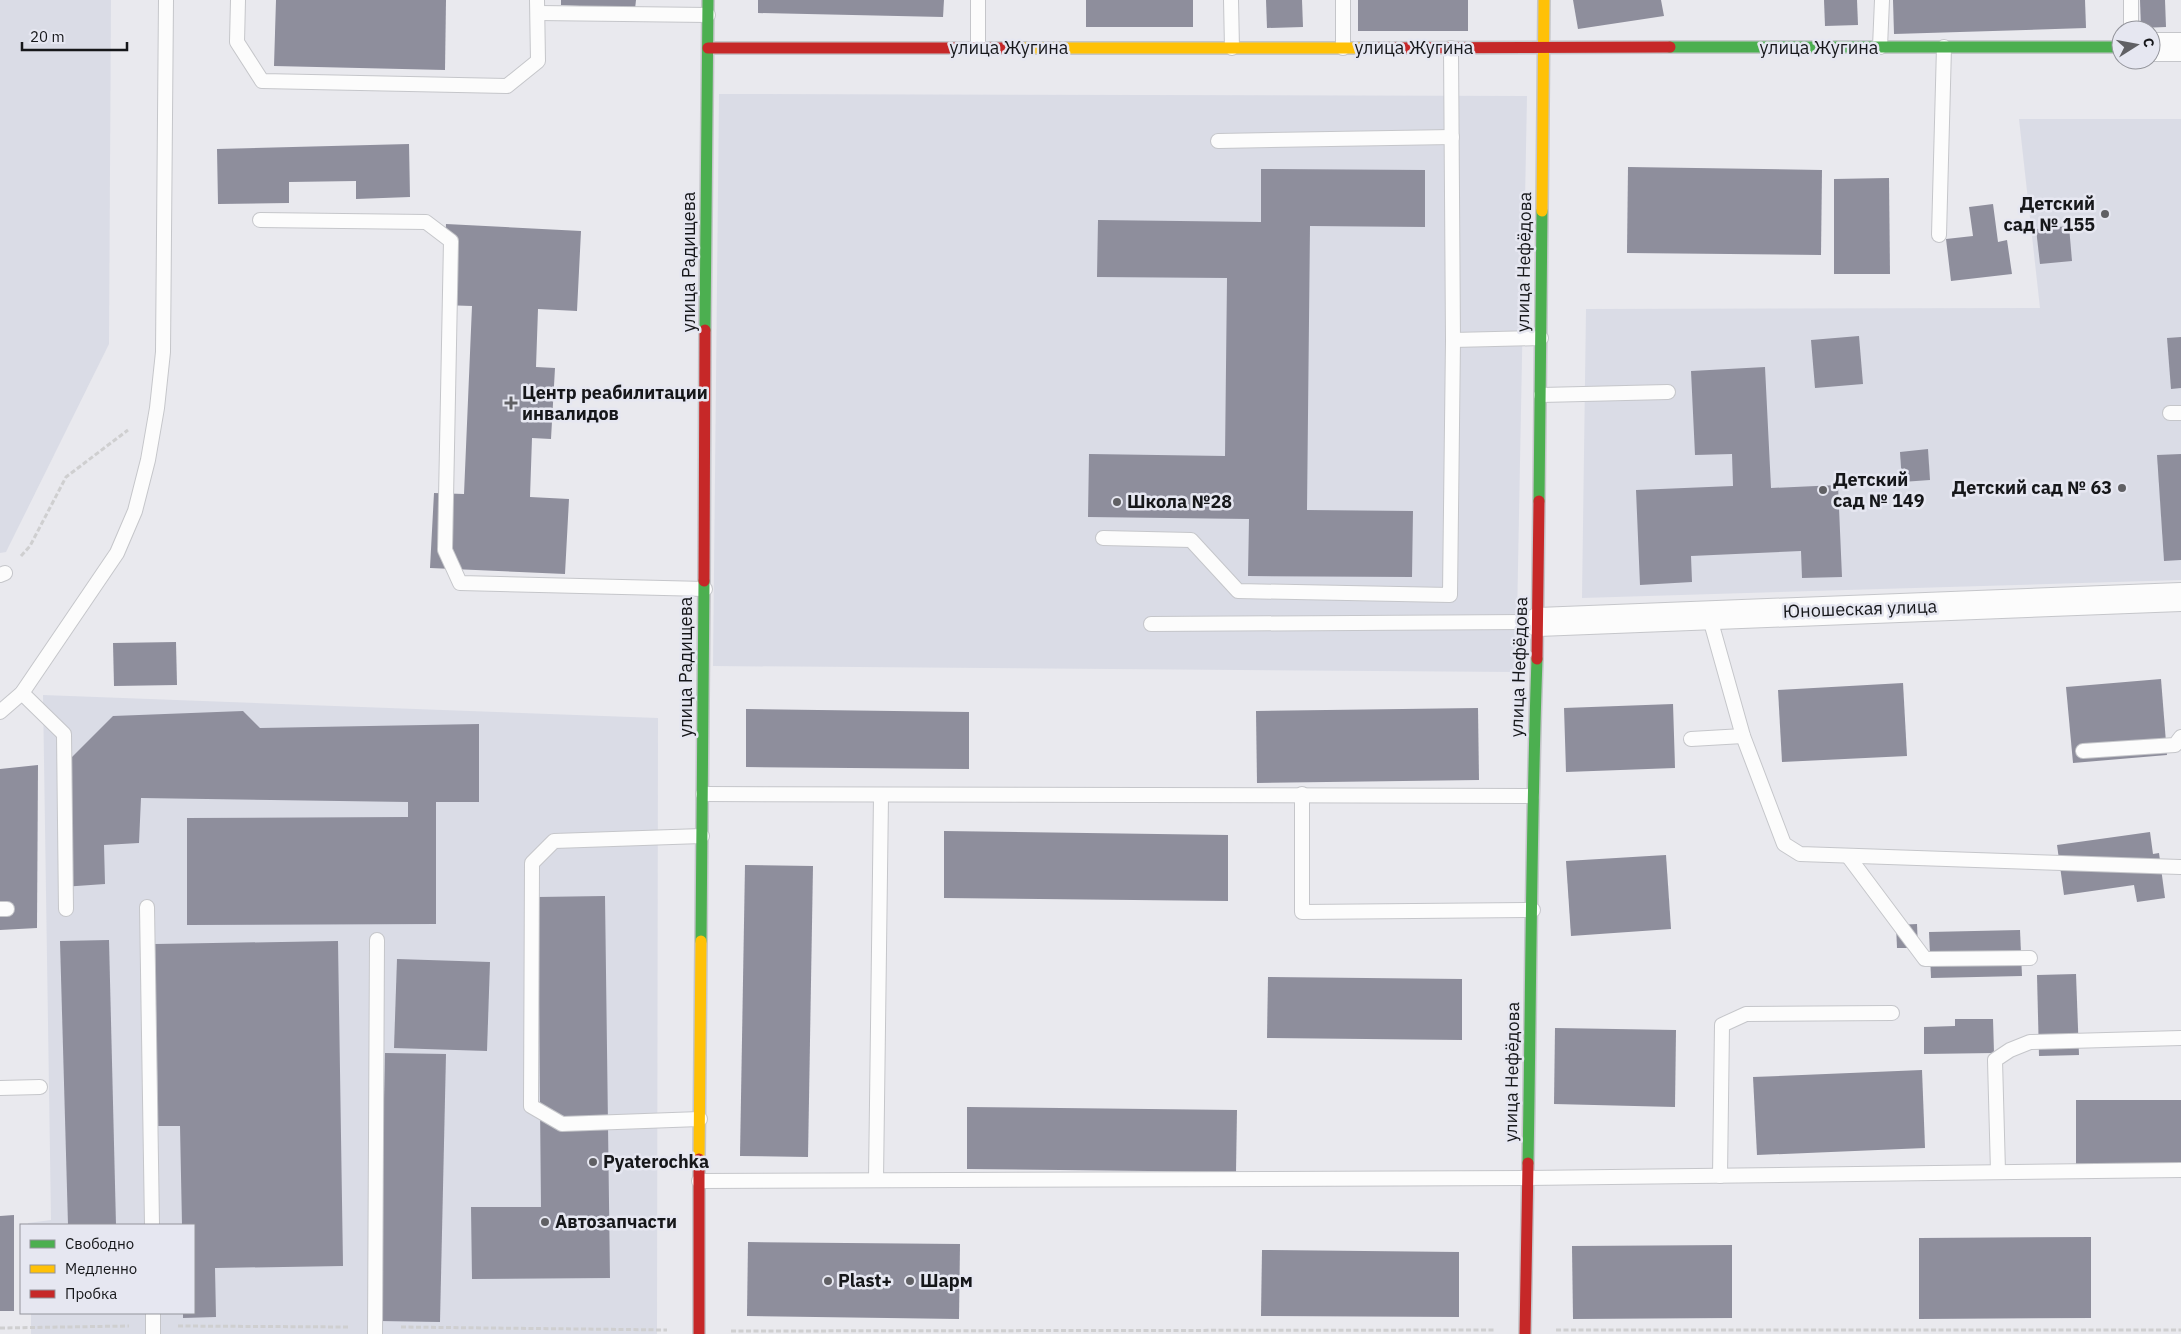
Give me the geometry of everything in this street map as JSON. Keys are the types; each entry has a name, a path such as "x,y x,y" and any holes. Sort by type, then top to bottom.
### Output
{"street":[{"name":"улица Радищева","path":"699,1332 708,0"},
{"name":"улица Нефёдова","path":"1525,1332 1533,910 1532,796 1538,622 1544,0"},
{"path":"2161,47 2181,47"},
{"name":"улица Жугина","path":"708,48 2111,48"},
{"name":"Юношеская улица","path":"1538,622 2181,597"}],"lane":[{"path":"0,712 22,693 117,554 135,511 148,460 157,408 163,352 166,0"},
{"path":"238,0 237,42 262,81 507,86 538,61 538,6 708,15"},
{"path":"978,0 978,48"},
{"path":"1231,0 1232,48"},
{"path":"1342,0 1343,48"},
{"path":"1880,47 1882,0"},
{"path":"2130,0 2131,20"},
{"path":"1939,235 1944,47"},
{"path":"1103,538 1191,540 1238,590 1450,595 1453,340 1451,48"},
{"path":"1218,141 1452,137"},
{"path":"260,220 426,222 451,241 445,550 460,583 705,589"},
{"path":"1453,340 1541,338"},
{"path":"1541,396 1668,392"},
{"path":"1710,615 1743,736 1784,844 1800,854 2180,867"},
{"path":"1151,624 1538,622"},
{"path":"22,693 64,734 66,909"},
{"path":"1691,739 1743,736"},
{"path":"2083,751 2175,745 2181,738"},
{"path":"703,794 881,796 1302,794 1532,796"},
{"path":"1302,794 1302,912 1533,910"},
{"path":"876,1180 881,796"},
{"path":"700,1119 562,1124 531,1106 532,863 554,841 702,836"},
{"path":"1848,856 1924,959 2030,958"},
{"path":"147,907 152,1224"},
{"path":"375,1330 377,940"},
{"path":"1720,1176 1722,1025 1746,1014 1892,1013"},
{"path":"1998,1172 1995,1060 2010,1050 2030,1042 2181,1038"},
{"path":"0,1088 40,1087"},
{"path":"699,1181 1527,1178 2181,1170"}],"path":[{"path":"2,574 30,546 66,477 157,408"},
{"path":"0,1328 153,1324 375,1330 699,1332 2181,1330"}],"shaded area":[{"path":"0,0 111,0 109,344 6,552 0,553"},
{"name":"Школа №28","path":"719,94 1527,96 1516,672 713,666"},
{"name":"Детский сад № 149","path":"2019,119 2181,119 2181,580 1582,598 1586,309 2040,308"},
{"path":"43,695 658,718 657,1334 31,1334 31,1314 195,1314 195,1224 28,1224 51,1220"}],"building":[{"path":"276,0 446,0 445,70 274,66"},
{"path":"561,0 636,0 635,9 561,5"},
{"path":"758,0 944,0 943,17 758,13"},
{"path":"1086,0 1193,0 1193,27 1086,27"},
{"path":"1266,0 1302,0 1303,27 1267,28"},
{"path":"1358,0 1468,0 1468,31 1358,31"},
{"path":"1573,0 1661,0 1664,16 1578,29"},
{"path":"1824,0 1857,0 1858,25 1825,26"},
{"path":"1893,0 2085,0 2086,28 1894,34"},
{"path":"2140,0 2165,0 2166,27 2161,27 2161,20 2141,20"},
{"path":"409,144 410,197 356,199 356,181 289,182 289,203 218,204 217,149"},
{"path":"1628,167 1822,170 1821,255 1627,253"},
{"path":"1261,169 1425,170 1425,227 1310,226 1307,510 1413,511 1412,577 1248,576 1249,519 1088,517 1089,454 1225,456 1227,278 1097,277 1098,220 1261,222"},
{"path":"1889,178 1890,274 1834,274 1834,179"},
{"path":"1993,204 1998,242 2007,240 2012,274 1951,281 1946,239 1973,236 1969,207"},
{"name":"Центр реабилитации инвалидов","path":"446,224 581,231 577,311 538,309 536,367 555,368 551,439 532,438 530,497 569,499 565,574 430,568 434,493 464,494 472,306 442,305"},
{"path":"2069,226 2072,261 2040,264 2036,229"},
{"path":"1859,336 1863,384 1815,388 1811,340"},
{"path":"2181,337 2181,388 2171,389 2167,338"},
{"path":"1765,367 1771,488 1838,485 1842,577 1802,578 1801,551 1691,556 1692,582 1640,585 1636,490 1733,486 1732,454 1695,455 1691,371"},
{"path":"1928,449 1930,480 1902,482 1900,452"},
{"path":"2181,454 2181,560 2164,561 2157,455"},
{"path":"176,642 177,685 114,686 113,643"},
{"path":"2161,679 2167,755 2073,763 2066,687"},
{"path":"1903,683 1907,756 1782,762 1778,690"},
{"path":"1673,704 1675,768 1566,772 1564,708"},
{"path":"1478,708 1479,780 1257,783 1256,711"},
{"path":"746,709 969,712 969,769 746,767"},
{"path":"243,711 260,728 479,724 479,802 436,802 436,924 187,925 187,818 408,817 408,802 141,798 139,843 104,845 105,884 62,887 63,766 113,716"},
{"path":"38,765 37,928 0,930 0,769"},
{"path":"944,831 1228,835 1228,901 944,898"},
{"path":"2150,832 2153,854 2159,853 2165,898 2137,902 2134,885 2064,895 2057,845"},
{"path":"1666,855 1671,929 1571,936 1566,861"},
{"path":"745,865 813,866 808,1157 740,1156"},
{"path":"605,896 610,1278 472,1279 471,1207 541,1207 538,897"},
{"path":"1917,924 1918,948 1897,948 1896,925"},
{"path":"2020,930 2022,976 1931,978 1929,932"},
{"path":"109,940 116,1224 68,1224 60,941"},
{"path":"338,941 343,1266 215,1268 216,1317 183,1318 183,1314 195,1314 195,1224 182,1224 180,1126 158,1126 155,944"},
{"path":"397,959 490,962 487,1051 394,1048"},
{"path":"2076,974 2079,1055 2039,1056 2037,975"},
{"path":"1268,977 1462,979 1462,1040 1267,1038"},
{"path":"1955,1019 1993,1019 1994,1053 1924,1054 1924,1027 1955,1026"},
{"path":"1555,1028 1676,1030 1675,1107 1554,1104"},
{"path":"385,1053 446,1054 440,1322 379,1321"},
{"path":"1922,1070 1925,1148 1757,1155 1753,1077"},
{"path":"2076,1100 2181,1100 2181,1169 2076,1169"},
{"path":"967,1107 1237,1110 1236,1172 967,1169"},
{"path":"14,1215 14,1311 0,1311 0,1216"},
{"path":"2091,1237 2091,1318 1919,1319 1919,1238"},
{"path":"748,1242 960,1244 959,1319 747,1316"},
{"path":"1732,1245 1732,1318 1573,1319 1572,1246"},
{"path":"1262,1250 1459,1252 1459,1317 1261,1316"}],"traffic: fast":[{"path":"705,330 708,0"},
{"path":"1670,47 2111,47"},
{"path":"1539,501 1542,211"},
{"path":"701,941 704,581"},
{"path":"1528,1163 1532,848 1537,659"}],"traffic: slow":[{"path":"1542,211 1544,0"},
{"path":"1015,48 1375,48"},
{"path":"699,1159 701,941"}],"traffic: jam":[{"path":"1375,48 1670,47"},
{"path":"708,48 1015,48"},
{"path":"704,581 705,330"},
{"path":"1537,659 1539,501"},
{"path":"699,1159 699,1334"},
{"path":"1525,1334 1528,1163"}],"place":[{"name":"Детский сад № 155","path":"2105,214"},
{"name":"Центр реабилитации инвалидов","path":"511,403"},
{"name":"Детский сад № 63","path":"2122,488"},
{"name":"Детский сад № 149","path":"1823,490"},
{"name":"Школа №28","path":"1117,502"},
{"name":"Pyaterochka","path":"593,1162"},
{"name":"Автозапчасти","path":"545,1222"},
{"name":"Plast+","path":"828,1281"},
{"name":"Шарм","path":"910,1281"}]}
